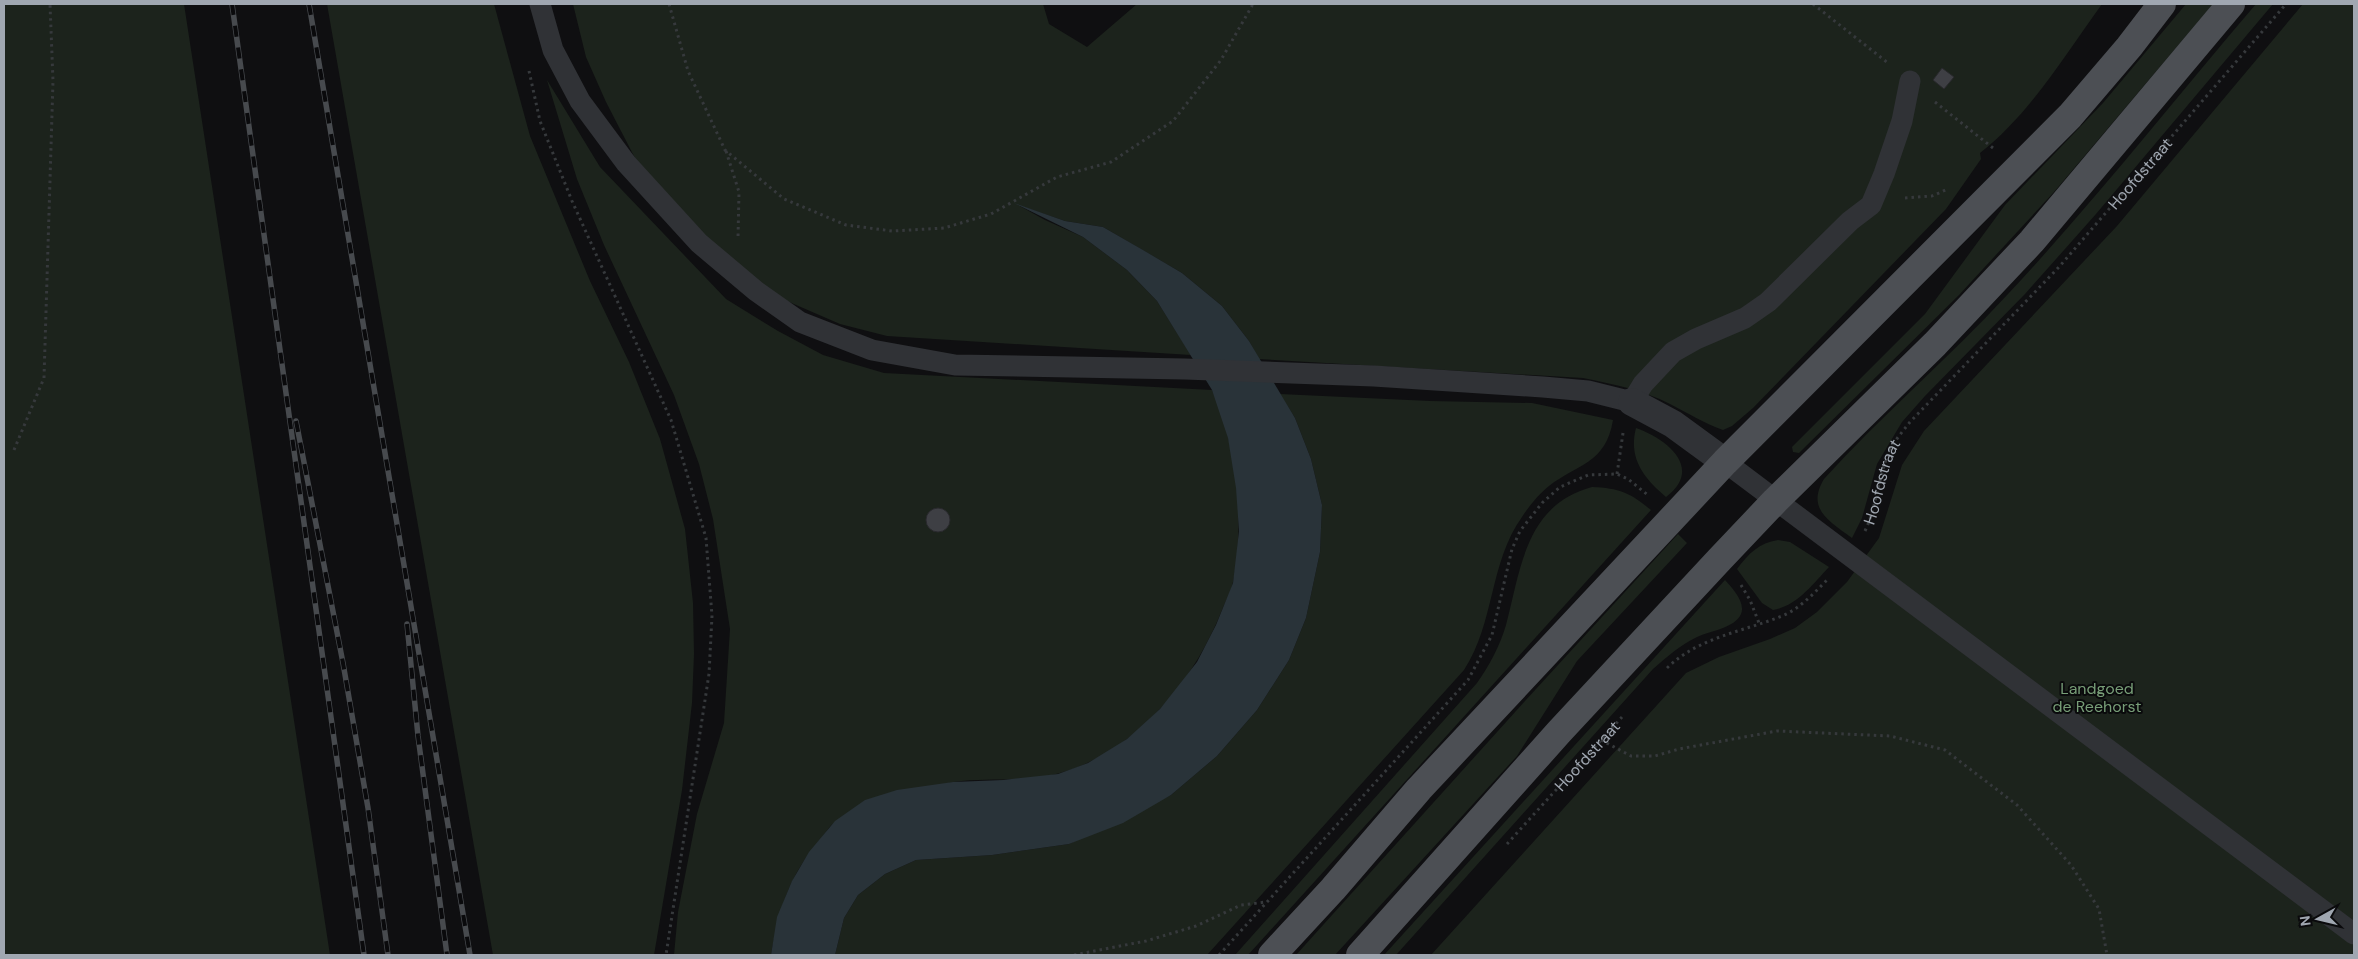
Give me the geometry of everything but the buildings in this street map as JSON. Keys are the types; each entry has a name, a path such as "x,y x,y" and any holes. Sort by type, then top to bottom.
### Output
{"main road":[{"path":"1272,955 1333,889 1419,789 1725,462 2070,116 2129,47 2162,4"},
{"path":"1360,955 1560,732 1776,501 1922,357 2020,254 2230,4"}],"street":[{"path":"1632,402 1673,424 1725,462"}],"lane":[{"path":"540,4 553,50 580,101 626,163 698,243 756,291 800,322 872,350 955,365 1185,369 1544,387 1588,391 1632,402 1642,384 1673,352 1696,339 1745,318 1768,302 1850,221 1871,205 1902,122 1910,82"},
{"path":"1725,462 2354,934"}],"path":[{"path":"14,450 44,378 53,81 50,4"},
{"path":"669,4 688,71 725,150 739,192 738,242"},
{"path":"725,150 784,199 846,224 892,231 944,228 991,214 1056,177 1111,162 1172,121 1221,60 1253,4"},
{"path":"1813,4 1997,152"},
{"name":"Hoofdstraat","path":"1663,672 1683,655 1702,644 1782,616 1800,606 1834,572 1864,533 1871,518 1884,466 1891,449 1910,422 2059,266 2286,4"},
{"path":"527,62 540,121 572,201 671,420 706,538 712,616 710,674 666,955"},
{"path":"1871,205 1910,197 1932,196 1953,187"},
{"path":"1220,955 1468,680 1492,635 1502,599 1507,567 1520,531 1542,503 1560,487 1588,476 1617,474 1620,444 1632,402"},
{"name":"Hoofdstraat","path":"1500,852 1625,713"},
{"path":"1601,740 1631,756 1656,756 1679,749 1777,731 1890,736 1945,750 2017,805 2071,865 2099,910 2107,955"},
{"path":"1074,955 1146,941 1196,926 1241,905 1266,902"}],"green space":[{"path":"4,4 184,4 330,955 4,955"},
{"path":"327,4 494,4 530,136 590,281 629,362 660,439 685,529 693,603 694,654 692,703 682,790 654,955 493,955"},
{"path":"573,4 1043,4 1049,24 1087,47 1137,4 2102,4 2031,102 1980,153 1981,159 1946,209 1753,408 1732,426 1723,430 1639,391 1583,378 1259,359 1249,341 1222,306 1182,273 1103,227 1065,221 1018,205 1045,220 1083,237 1127,270 1157,301 1191,355 887,336 840,324 780,298 674,214 636,160 606,102 586,57"},
{"path":"2186,4 2213,4 2054,192 1959,295 1799,453 1793,452 1792,447 1925,314 2005,205 2103,103"},
{"path":"2256,4 2273,4 2096,214 2025,294 1902,422 1877,464 1862,518 1852,538 1835,526 1828,520 1819,506 1819,489 1824,479 1869,432 1986,318 2040,259 2103,187"},
{"name":"Landgoed de Reehorst","path":"2303,4 2354,4 2354,955 1431,955 1686,673 1719,657 1795,628 1817,612 1847,582 1879,538 1902,465 1924,431 2117,226"},
{"path":"547,80 600,167 726,299 778,331 823,355 884,373 1212,390 1228,435 1233,459 1238,510 1237,559 1233,582 1210,637 1196,662 1159,710 1137,731 1113,749 1088,763 1060,773 1034,778 946,783 834,822 809,853 793,880 782,908 771,955 674,955 678,912 697,814 724,723 730,629 713,519 699,464 674,395 604,245 577,179"},
{"path":"1280,394 1430,401 1532,403 1613,420 1604,446 1597,454 1545,489 1522,517 1511,535 1497,573 1482,633 1464,670 1207,955 835,955 844,918 858,895 885,874 916,860 992,855 1069,844 1171,795 1217,756 1257,710 1289,660 1306,618 1320,552 1322,505 1311,459 1295,418"},
{"path":"1636,428 1659,439 1669,447 1677,456 1681,465 1682,476 1677,486 1666,497 1651,483 1636,458 1634,439"},
{"path":"1592,487 1624,492 1651,510 1248,955 1235,955 1477,683 1501,641 1522,561 1539,524 1552,508 1570,496"},
{"path":"1678,534 1687,543 1577,661 1517,756 1335,955 1296,955 1525,701"},
{"path":"1778,540 1790,542 1829,567 1797,599 1782,608 1773,610 1762,603 1737,569 1760,546"},
{"path":"1725,580 1742,605 1741,614 1738,619 1728,626 1691,640 1653,669 1396,955 1384,955"}],"shaded area":[{"path":"1014,203 1065,221 1103,227 1143,250 1182,273 1222,306 1249,341 1295,418 1311,459 1322,505 1320,552 1306,618 1289,660 1257,710 1217,756 1171,795 1123,823 1069,844 992,855 916,860 885,874 858,895 844,918 835,955 771,955 777,917 792,881 809,852 835,821 865,800 897,790 953,782 1003,780 1058,774 1088,763 1127,739 1160,709 1197,662 1216,625 1233,583 1239,531 1236,488 1228,438 1212,390 1157,301 1127,270 1083,237"}],"railway":[{"path":"232,4 364,955"},
{"path":"309,4 470,955"},
{"path":"296,421 343,663 368,808 388,955"},
{"path":"407,624 418,736 447,955"}]}
